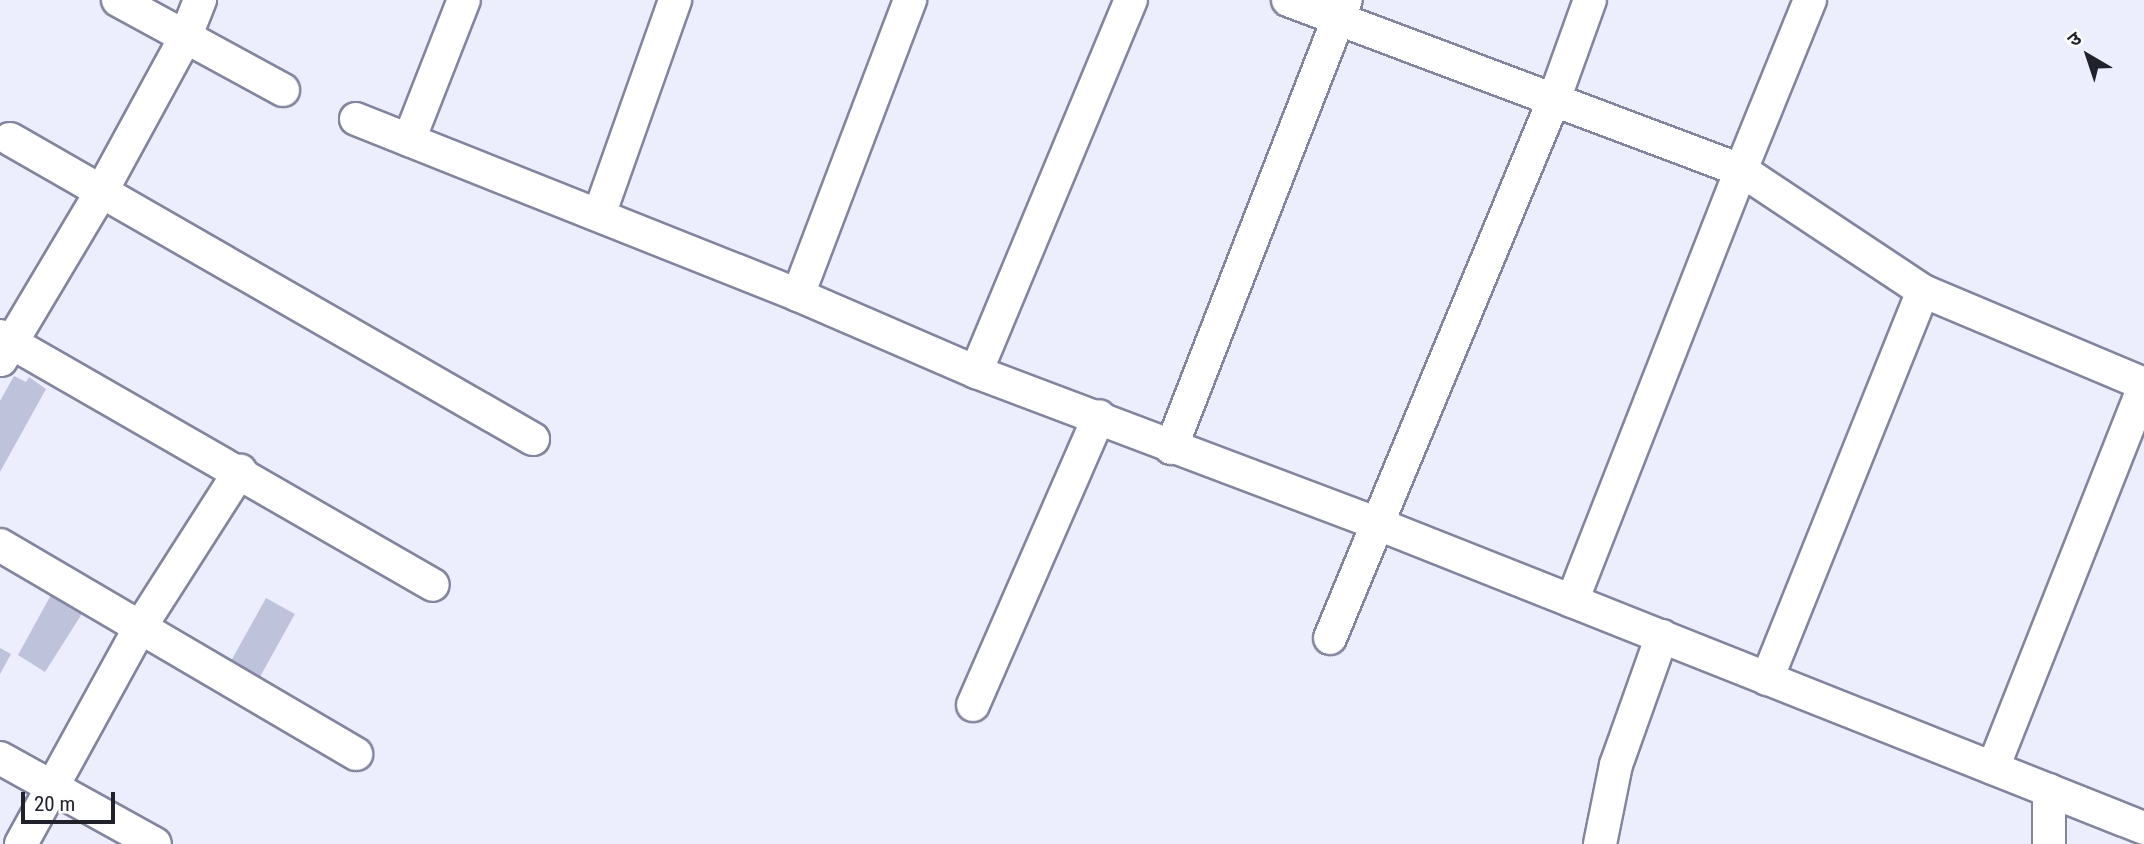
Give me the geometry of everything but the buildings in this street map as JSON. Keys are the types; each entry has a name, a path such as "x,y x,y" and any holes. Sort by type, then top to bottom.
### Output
{"street":[{"path":"118,0 283,90"},
{"path":"200,0 185,38 100,194 4,346 240,471 433,584"},
{"path":"409,140 464,0"},
{"path":"599,215 675,0"},
{"path":"798,295 910,0"},
{"path":"976,372 1131,0"},
{"path":"1288,0 1341,11 1741,170 1923,291 2144,385 1993,768"},
{"path":"1330,638 1555,97 1590,0"},
{"path":"1572,601 1810,0"},
{"path":"1171,448 1341,11"},
{"path":"356,119 798,295 976,372 1099,416 1171,448 1378,524 2144,828"},
{"path":"10,139 100,194 533,439"},
{"path":"1767,678 1923,291"},
{"path":"973,705 1099,416"},
{"path":"21,844 54,789 139,629 240,471"},
{"path":"0,545 356,754"},
{"path":"1600,844 1616,765 1661,636"},
{"path":"0,758 155,844"},
{"path":"2049,790 2049,844"}]}
